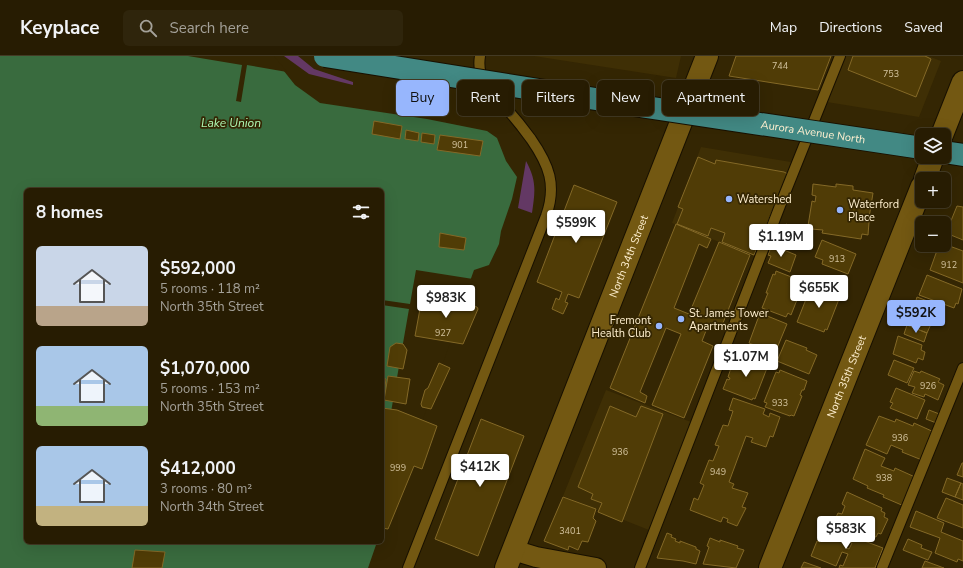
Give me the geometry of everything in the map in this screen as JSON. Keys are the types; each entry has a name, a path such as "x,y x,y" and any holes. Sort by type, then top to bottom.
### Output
{"highway":[{"name":"Aurora Avenue North","path":"325,56 638,106 915,147"},
{"path":"951,153 963,155"}],"street":[{"name":"North 34th Street","path":"509,559 707,56"},
{"path":"945,128 963,82"},
{"path":"682,120 808,137 915,155"},
{"path":"951,160 963,162"},
{"name":"North 35th Street","path":"770,568 915,204"},
{"path":"509,559 536,557 596,568"}],"lane":[{"path":"480,56 478,64 482,80"},
{"path":"640,568 774,220 840,56"},
{"path":"514,97 682,120"},
{"path":"408,568 546,216 551,198 551,178 541,153 523,128 512,116"},
{"path":"882,568 963,368"}],"shaded area":[{"path":"284,56 298,56 314,69 353,82 353,85 309,74"},
{"path":"534,56 681,56 676,78"},
{"path":"846,56 928,56 941,61 919,117 827,102"},
{"name":"Watershed","path":"701,147 791,162 788,174 754,256 672,223"},
{"path":"526,161 534,181 532,213 518,208"},
{"path":"606,390 691,422 649,530 563,496"}],"water":[{"name":"Lake Union","path":"0,56 272,56 295,85 320,103 396,114 396,116 427,119 487,131 497,138 506,161 517,177 512,199 501,231 499,244 489,265 474,270 384,521 384,188 24,188 24,544 376,544 368,568 0,568"}],"pier":[{"path":"188,56 274,56 287,72 247,65 241,102 236,101 242,65"},
{"path":"416,270 473,279 384,528 384,411 391,412 409,309 384,305 384,300 410,304"}],"building":[{"path":"736,56 831,56 818,90 729,76"},
{"path":"853,56 925,56 931,59 916,97 848,70"},
{"path":"374,121 402,126 400,139 372,134"},
{"path":"406,130 419,133 418,141 405,139"},
{"path":"422,133 435,135 434,144 421,142"},
{"path":"440,135 483,141 480,156 437,150"},
{"name":"Watershed","path":"698,157 715,164 716,160 788,174 754,255 722,242 725,233 711,228 708,236 677,224 683,209 678,207"},
{"name":"Waterford Place","path":"813,184 836,187 836,184 853,186 853,190 873,193 869,218 865,217 864,221 869,222 868,235 862,234 861,239 822,233 823,230 811,229 812,226 808,226 812,201 815,202 816,196 812,195"},
{"path":"574,185 617,202 579,298 568,294 565,302 568,303 563,314 552,309 556,298 559,300 562,292 537,282"},
{"path":"957,206 963,207 963,240 951,235 951,221"},
{"name":"St. James Tower Apartments","path":"676,224 711,239 707,248 699,244 674,308 689,314 719,242 750,255 721,328 709,323 702,341 713,346 684,418 652,405 681,334 666,328 640,392 647,396 645,403 610,388"},
{"path":"786,224 793,227 788,241 780,238"},
{"path":"440,233 466,238 464,250 439,247"},
{"path":"822,240 856,254 848,274 822,264 823,260 815,257"},
{"path":"772,245 796,255 790,272 768,263 771,256 768,255"},
{"path":"951,247 963,251 963,283 930,270 936,252 951,252"},
{"path":"776,271 804,282 791,315 788,313 786,317 762,308 773,274 775,275"},
{"path":"927,275 962,289 958,304 956,303 954,308 919,295"},
{"path":"812,284 839,295 837,298 839,299 827,330 825,329 824,332 797,322"},
{"path":"435,294 473,300 472,306 477,307 478,309 463,344 415,336 422,298 434,300"},
{"path":"917,297 938,305 934,315 914,307"},
{"path":"914,307 934,315 931,324 911,316"},
{"path":"760,313 787,324 775,353 749,343"},
{"path":"911,316 931,324 927,333 907,325"},
{"path":"907,325 927,333 924,342 904,334"},
{"path":"898,336 922,345 921,350 925,352 923,360 918,358 916,363 893,354"},
{"path":"786,340 807,348 806,350 817,355 809,374 777,361"},
{"path":"396,343 403,344 407,350 403,369 387,366 390,347"},
{"path":"737,354 765,365 764,368 767,368 755,399 753,398 752,400 723,389 727,379 729,380 730,378 728,377 731,368 734,369 736,363 734,362"},
{"path":"894,360 914,368 907,383 888,375"},
{"path":"439,363 450,368 431,409 422,407 421,404 425,390 428,388"},
{"path":"780,370 807,381 804,390 802,390 800,395 802,396 794,416 765,407 767,403 764,402 776,372 779,373"},
{"path":"914,371 920,373 921,371 940,379 938,382 944,385 938,400 925,394 924,397 912,393 915,387 908,385"},
{"path":"388,376 410,379 406,404 384,400"},
{"path":"384,378 386,379 384,394"},
{"path":"896,388 925,400 917,419 890,408 893,403 890,402"},
{"path":"733,398 765,409 763,414 769,417 770,413 780,417 773,437 770,436 766,447 751,442 753,438 746,436 729,482 734,484 732,488 748,493 742,507 746,508 737,526 727,522 728,519 723,517 721,522 690,510 694,498 698,500 704,485 700,483 709,460 713,461 719,446 715,445 723,425 728,426 733,411 729,410"},
{"path":"610,406 636,417 641,406 663,414 622,522 598,512 602,503 591,499 593,494 578,487"},
{"path":"384,408 397,410 437,426 422,469 414,466 388,529 384,528"},
{"path":"929,410 942,415 939,424 926,419"},
{"path":"879,416 895,422 896,419 913,426 914,423 934,432 922,460 902,452 903,450 891,445 887,454 866,445"},
{"path":"481,419 524,436 478,556 435,539"},
{"path":"865,449 885,458 881,466 894,471 895,468 915,477 904,506 883,497 884,495 867,488 868,486 853,479"},
{"path":"963,463 963,477 957,475"},
{"path":"947,478 961,483 955,497 942,492"},
{"path":"961,483 963,484 963,500 955,497"},
{"path":"847,492 882,508 881,511 885,513 884,517 888,519 881,534 878,533 876,537 872,535 870,538 856,532 855,534 833,524 838,513 842,514 845,506 842,504"},
{"path":"563,497 596,509 593,518 596,521 588,542 582,541 578,550 569,546 568,550 544,541"},
{"path":"946,498 963,505 963,528 937,518"},
{"path":"916,511 944,523 941,532 963,541 963,561 958,559 957,562 935,553 940,538 910,527"},
{"path":"823,525 849,535 845,547 849,549 852,543 849,542 851,536 883,548 875,568 839,568 840,565 843,566 848,554 842,552 836,566 811,556 817,541 820,542 820,540 818,540"},
{"path":"667,533 676,539 675,541 680,543 680,541 696,547 696,549 700,551 696,564 657,558"},
{"path":"710,538 738,546 737,548 744,550 736,568 703,564 709,547 707,546"},
{"path":"908,539 922,545 921,548 932,552 928,560 903,550"},
{"path":"135,550 165,552 162,568 132,568"},
{"path":"925,561 944,568 922,568"},
{"path":"804,562 821,568 801,568"}],"place":[{"name":"Watershed","path":"729,199"},
{"name":"Waterford Place","path":"840,210"},
{"name":"St. James Tower Apartments","path":"681,319"},
{"name":"Fremont Health Club","path":"659,326"}]}
